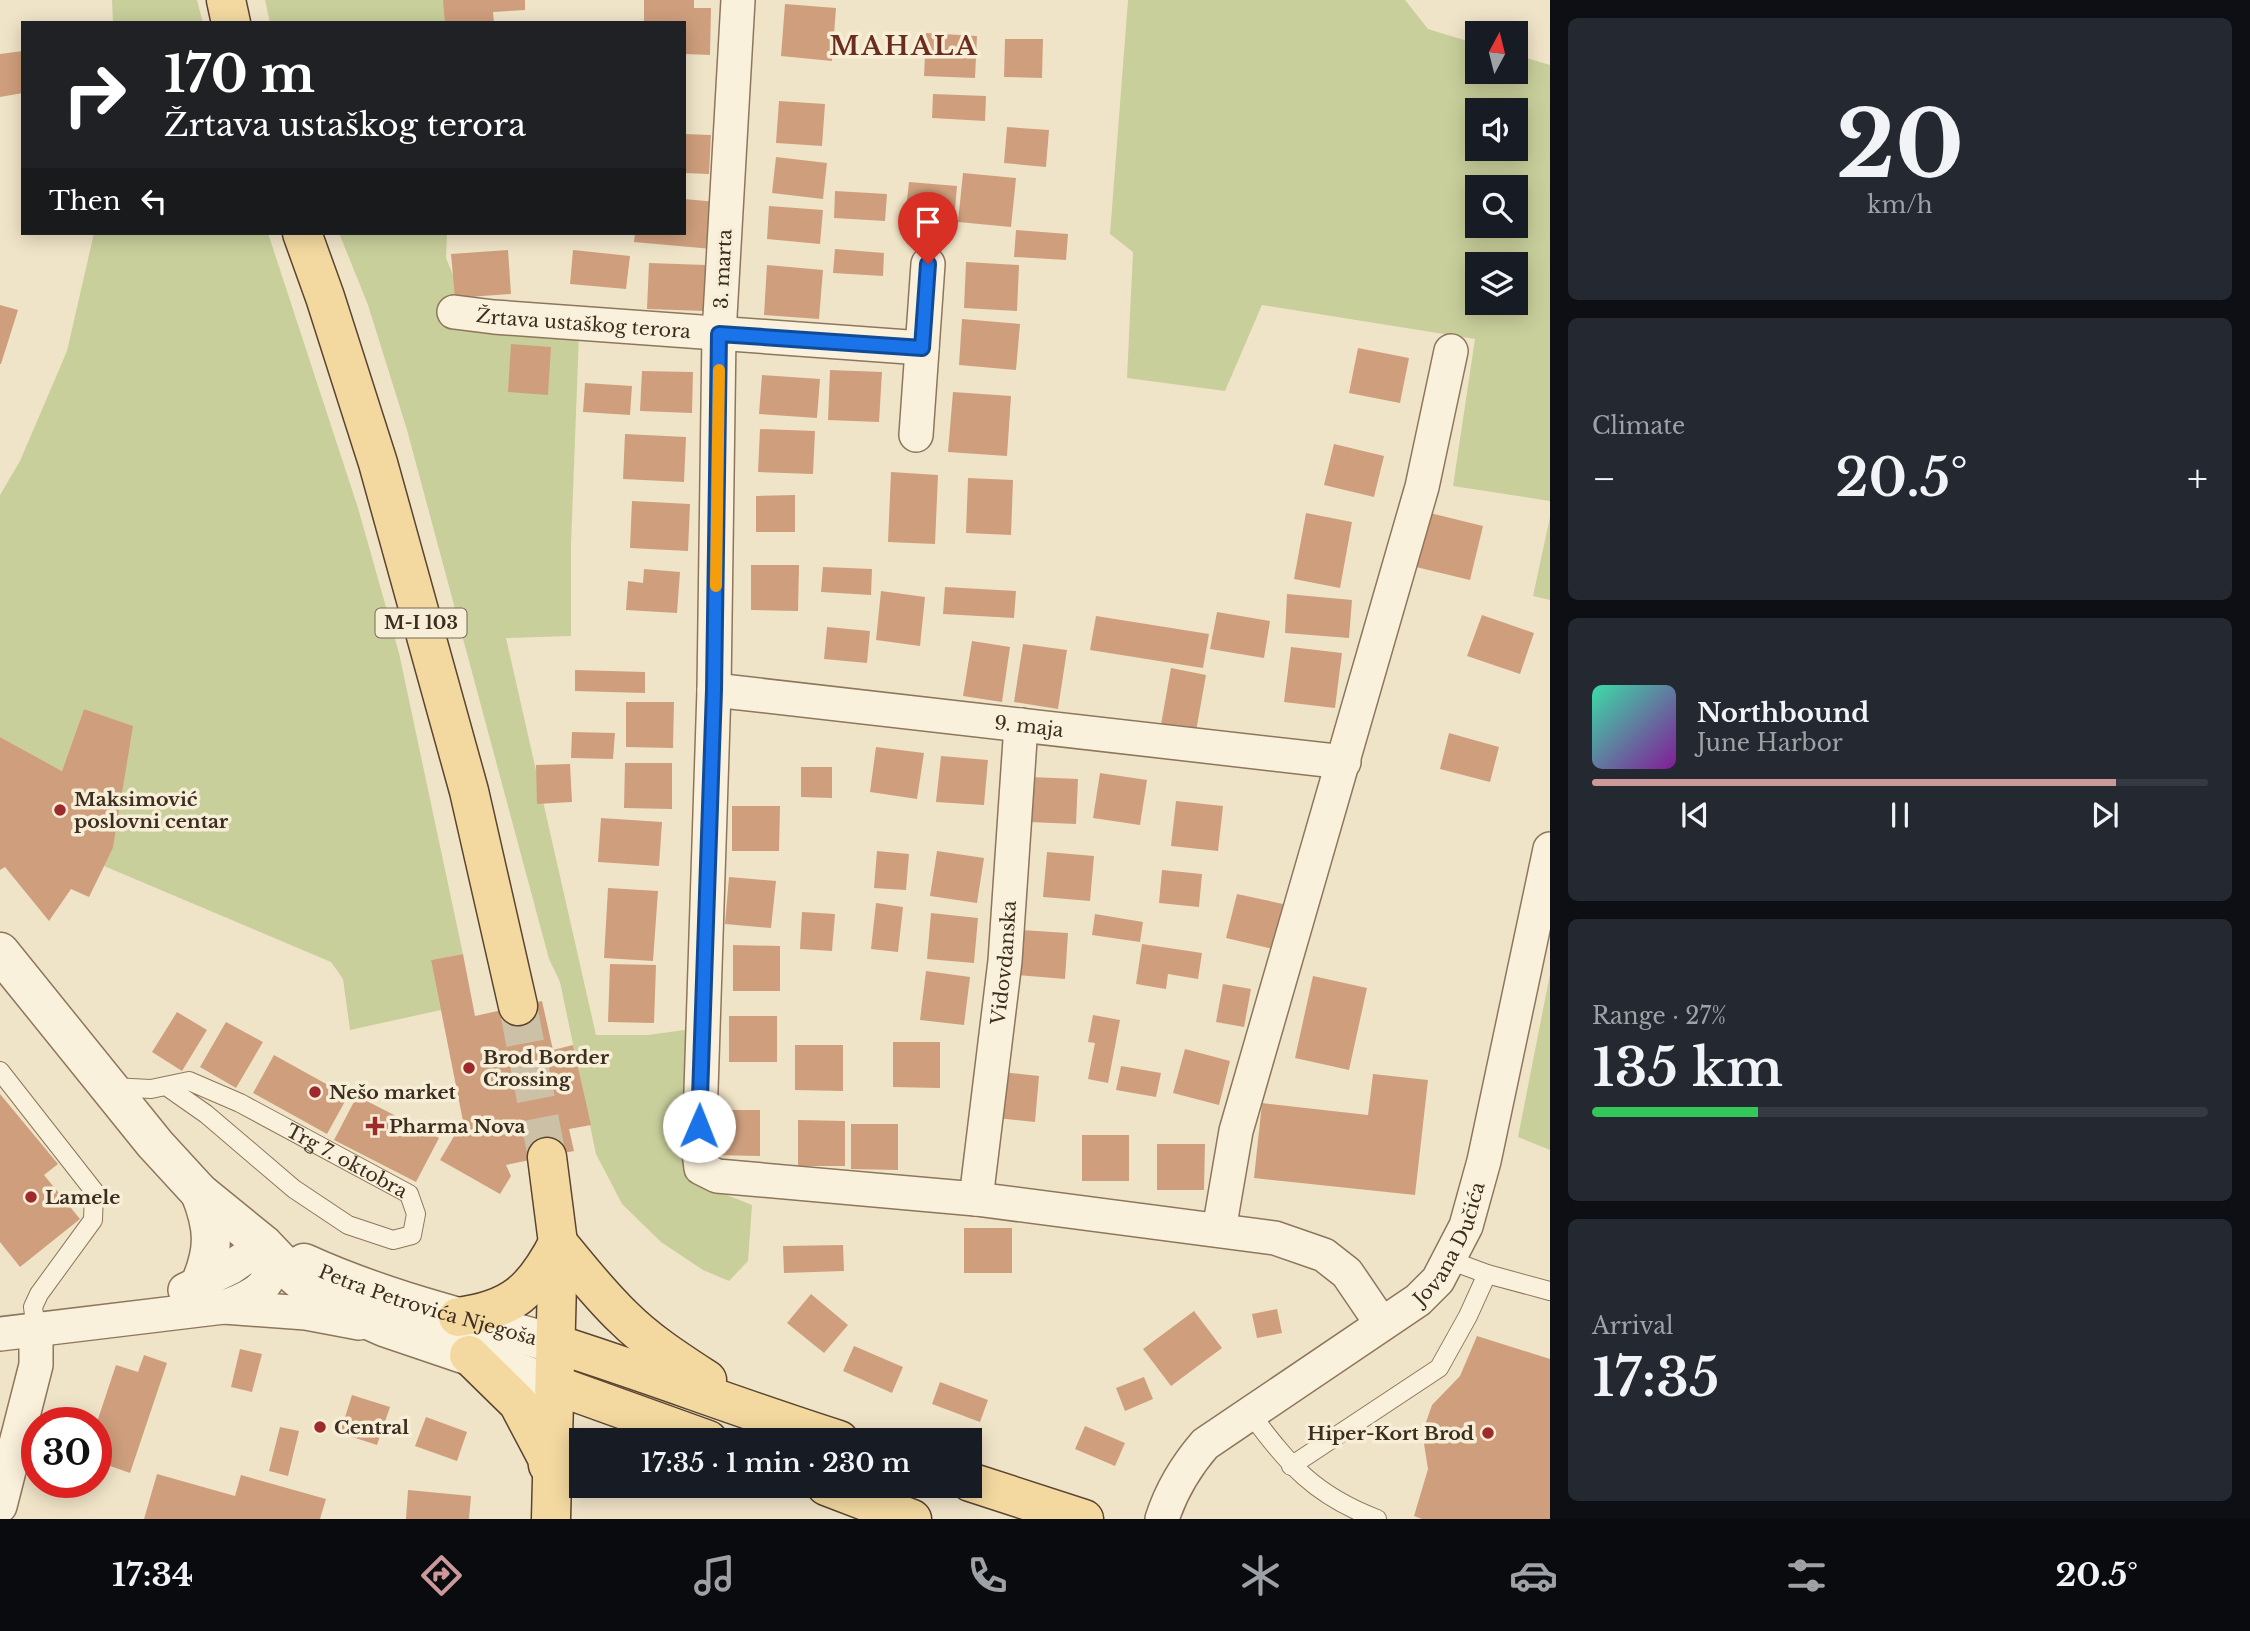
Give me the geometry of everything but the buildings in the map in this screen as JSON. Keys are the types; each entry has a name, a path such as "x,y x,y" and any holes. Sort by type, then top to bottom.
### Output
{"main road":[{"path":"226,0 231,21"},
{"name":"M-I 103","path":"303,235 382,476 469,791 519,1006"},
{"path":"547,1157 558,1243 551,1512"},
{"path":"458,1317 485,1313 519,1296 533,1283 558,1243"},
{"path":"558,1243 624,1319 660,1348 720,1389 778,1421"},
{"path":"556,1344 634,1368 800,1428"},
{"path":"469,1355 518,1403 534,1430 547,1458 551,1512"},
{"path":"555,1385 675,1428"},
{"path":"551,1512 569,1484"},
{"path":"982,1486 1084,1519"},
{"path":"857,1498 912,1519"}],"street":[{"name":"3. marta","path":"738,0 719,334 714,690 702,1000 701,1168 717,1176 976,1199"},
{"path":"916,435 928,264"},
{"name":"Žrtava ustaškog terora","path":"454,312 922,348"},
{"path":"1219,1230 1236,1131 1422,488 1451,352"},
{"name":"9. maja","path":"714,690 1344,762"},
{"name":"Vidovdanska","path":"976,1199 1004,961 1021,725"},
{"name":"Jovana Dučića","path":"1161,1519 1190,1461 1205,1444 1418,1300 1438,1280 1466,1226 1484,1160 1550,849"},
{"path":"0,952 155,1144 200,1193 264,1245"},
{"path":"200,1193 208,1213 212,1248 212,1296"},
{"path":"976,1199 1275,1238 1324,1255 1346,1273 1381,1324"},
{"name":"Petra Petrovića Njegoša","path":"212,1296 230,1268 264,1245"},
{"name":"Petra Petrovića Njegoša","path":"264,1245 338,1279 458,1317 556,1344"},
{"name":"Petra Petrovića Njegoša","path":"264,1245 307,1286 337,1306 384,1328"},
{"name":"Petra Petrovića Njegoša","path":"0,1334 123,1320 212,1296 384,1328 555,1385"},
{"path":"0,1506 36,1365 36,1330"}],"lane":[{"path":"0,1071 94,1191 93,1220 50,1278 33,1307 36,1330"},
{"name":"Trg 7. oktobra","path":"108,1087 151,1089 166,1086 189,1082 240,1103 409,1194 416,1214 412,1235 393,1240 348,1225 294,1189 206,1114 166,1086"},
{"path":"1449,1260 1487,1274 1550,1291"},
{"path":"1291,1466 1439,1368 1468,1316 1487,1274"},
{"path":"1250,1413 1291,1466 1320,1490 1360,1513 1377,1519"}],"green space":[{"path":"112,0 197,0 202,21 113,21"},
{"path":"265,0 451,0 451,21 270,21"},
{"path":"1128,0 1405,0 1428,29 1465,40 1465,84 1528,84 1528,59 1550,65 1550,501 1453,486 1475,339 1262,305 1225,391 1127,378 1133,252 1110,234"},
{"path":"94,235 269,235 358,508 399,653 463,954 431,960 441,1010 350,1030 343,979 331,962 104,866 113,848 132,726 84,709 62,771 0,737 0,495 20,461 67,351"},
{"path":"340,235 447,235 446,258 464,301 580,308 571,545 571,636 506,638 596,1035 648,1035 691,1029 702,1185 752,1205 748,1261 729,1281 703,1270 661,1242 622,1204 596,1154 560,982 549,959 407,430 368,305"},
{"path":"1550,517 1550,600 1533,596"},
{"path":"1550,974 1550,1150 1518,1137"}],"tunnel":[{"path":"518,1006 547,1157"}],"slow traffic":[{"path":"716,586 719,370"}],"place":[{"name":"Maksimović poslovni centar","path":"60,810"},
{"name":"Brod Border Crossing","path":"469,1068"},
{"name":"Nešo market","path":"315,1092"},
{"name":"Pharma Nova","path":"375,1126"},
{"name":"Lamele","path":"31,1197"},
{"name":"Central","path":"320,1427"},
{"name":"Hiper-Kort Brod","path":"1488,1433"}],"district":[{"name":"MAHALA","path":"904,46"}],"route":[{"path":"699,1126 714,690 719,334 922,348 928,264"}]}
